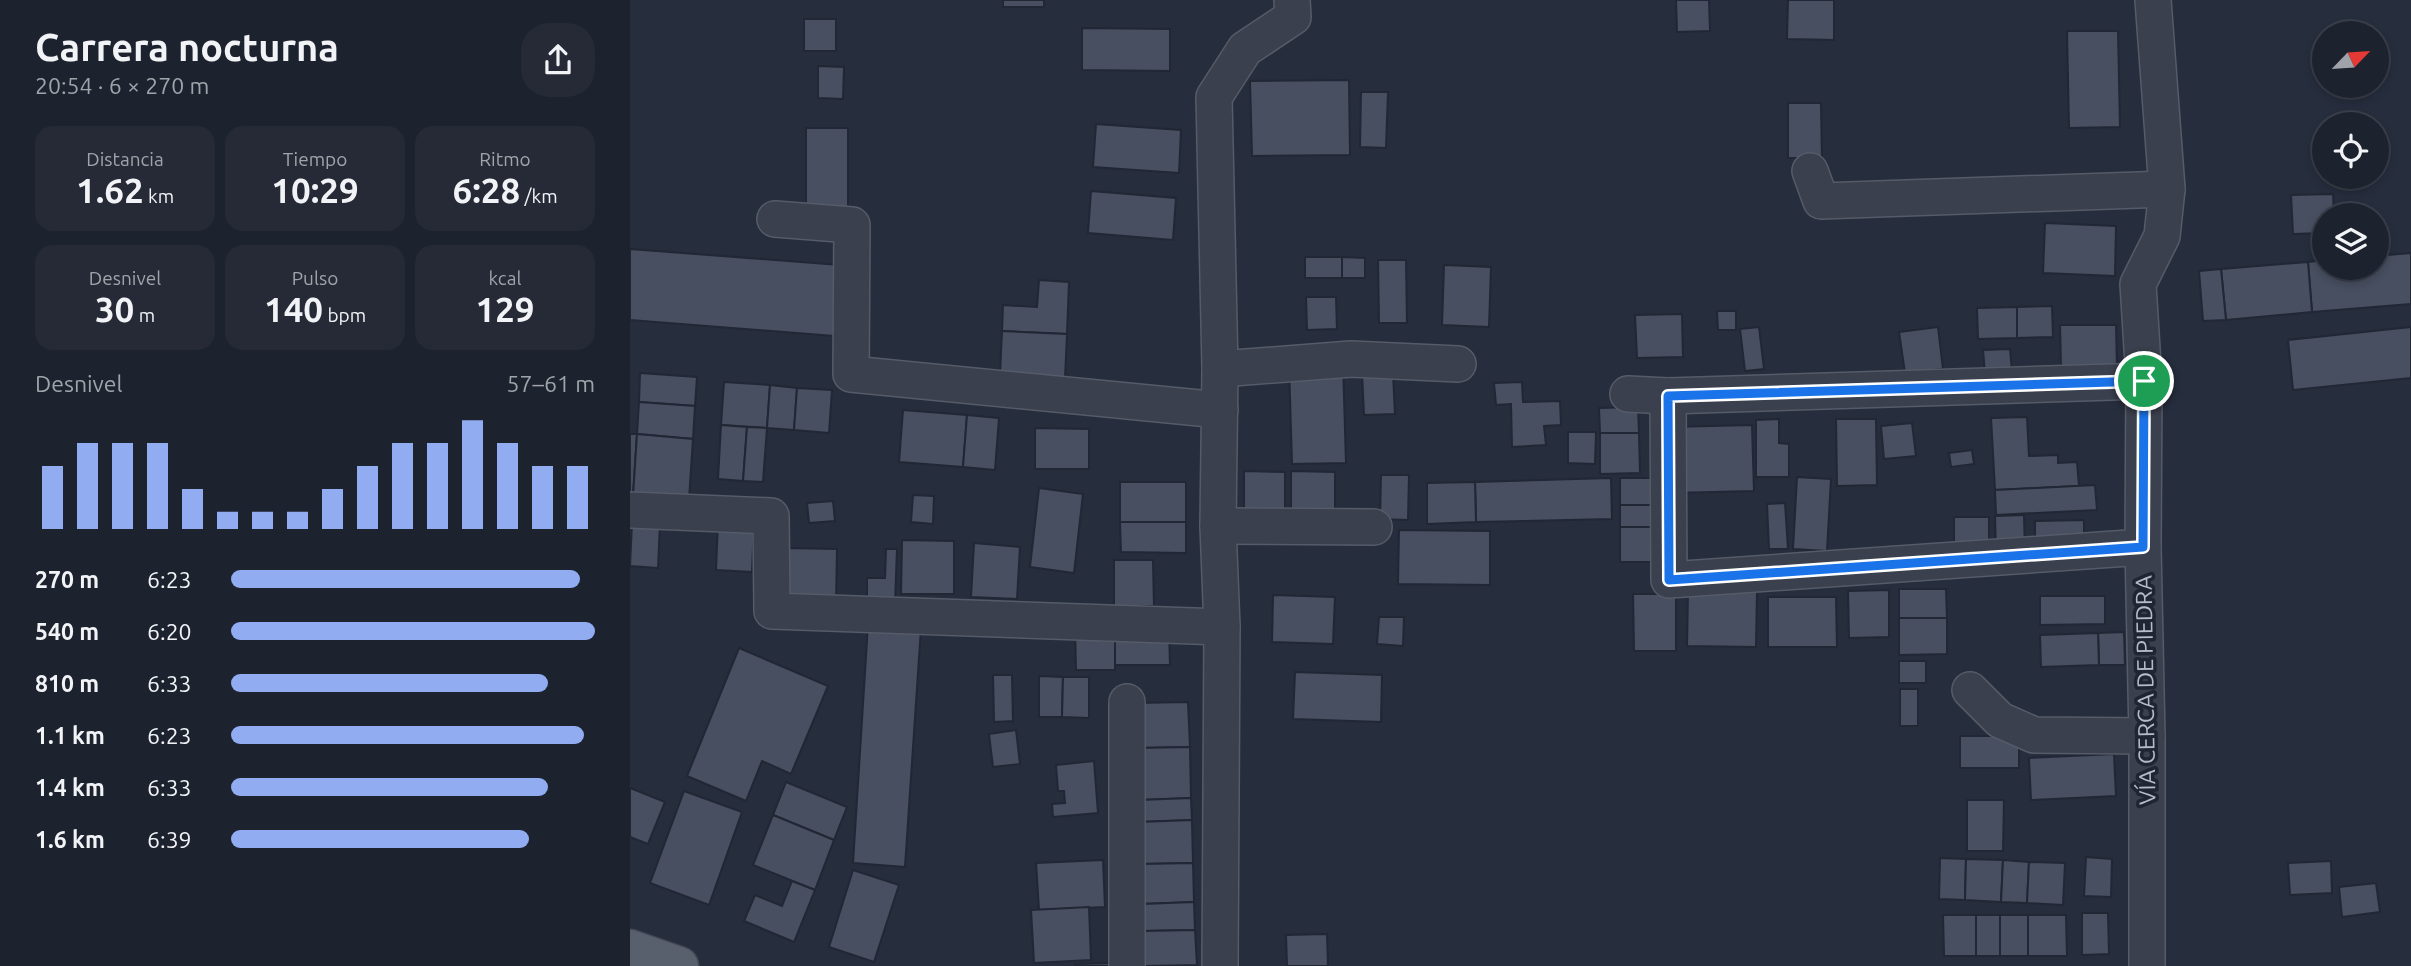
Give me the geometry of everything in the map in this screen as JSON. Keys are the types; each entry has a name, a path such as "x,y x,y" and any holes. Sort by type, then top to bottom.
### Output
{"main road":[{"path":"630,949 679,966"}],"street":[{"path":"1220,966 1222,627 1218,526 1220,369 1214,97 1245,49 1293,18 1292,0"},
{"name":"VÍA CERCA DE PIEDRA","path":"2147,966 2144,381 2138,284 2162,236 2166,189 2153,0"},
{"path":"1810,171 1821,201 2166,189"},
{"path":"775,219 852,225 851,374 1220,410"},
{"path":"1220,369 1351,359 1458,364"},
{"path":"1628,394 1668,396 2144,381"},
{"path":"1668,396 1669,580 2143,547"},
{"path":"630,510 771,516 772,611 1222,627"},
{"path":"1218,526 1374,527"},
{"path":"1970,690 2000,720 2034,735 2147,736"},
{"path":"1126,702 1127,966"}],"building":[{"path":"1003,0 1044,0 1044,7 1003,7"},
{"path":"1676,0 1709,0 1710,31 1677,32"},
{"path":"1788,0 1834,0 1834,40 1787,39"},
{"path":"804,19 836,19 836,51 804,51"},
{"path":"1082,28 1170,29 1170,71 1082,70"},
{"path":"2067,31 2118,31 2120,127 2069,128"},
{"path":"818,66 844,67 843,99 818,98"},
{"path":"1349,80 1350,155 1252,156 1250,81"},
{"path":"1361,92 1388,92 1386,148 1360,147"},
{"path":"1788,103 1821,103 1822,158 1788,158"},
{"path":"1096,124 1181,130 1179,173 1093,167"},
{"path":"806,128 848,128 848,217 806,216"},
{"path":"1091,191 1176,198 1173,240 1088,233"},
{"path":"2333,194 2333,203 2312,203 2312,233 2293,234 2291,195"},
{"path":"2045,223 2116,226 2115,276 2043,273"},
{"path":"630,249 840,265 834,336 630,320"},
{"path":"2411,253 2411,304 2312,312 2308,262 2312,262 2312,280 2389,280 2389,255"},
{"path":"1305,257 1342,257 1342,278 1305,278"},
{"path":"1342,257 1365,258 1365,278 1342,278"},
{"path":"1378,260 1406,260 1407,323 1379,323"},
{"path":"2308,262 2312,312 2226,320 2221,269"},
{"path":"1444,265 1491,267 1489,327 1442,325"},
{"path":"2221,269 2226,320 2203,321 2199,271"},
{"path":"1039,280 1069,282 1067,334 1002,331 1003,305 1037,307"},
{"path":"1306,297 1336,297 1337,329 1307,330"},
{"path":"2052,306 2053,337 2017,338 2017,307"},
{"path":"2017,307 2017,338 1978,339 1977,308"},
{"path":"1717,311 1736,311 1736,330 1718,330"},
{"path":"1682,314 1683,357 1637,358 1635,315"},
{"path":"2060,325 2116,325 2117,368 2061,368"},
{"path":"1759,327 1764,369 1745,371 1740,329"},
{"path":"1938,327 1943,369 1905,373 1899,332"},
{"path":"2411,327 2411,378 2293,390 2288,340"},
{"path":"1002,331 1067,334 1065,378 1000,374"},
{"path":"2010,349 2012,371 1985,373 1983,350"},
{"path":"1343,363 1346,463 1292,464 1289,365"},
{"path":"640,373 697,377 695,406 639,402"},
{"path":"1393,373 1395,414 1364,415 1362,374"},
{"path":"724,382 770,385 767,428 721,425"},
{"path":"1522,382 1523,402 1560,401 1561,425 1544,426 1546,445 1512,447 1511,404 1496,405 1494,383"},
{"path":"770,385 797,388 794,430 767,428"},
{"path":"797,388 832,390 829,433 794,430"},
{"path":"639,402 695,406 693,439 637,434"},
{"path":"1638,407 1639,433 1600,433 1599,408"},
{"path":"903,410 967,415 963,467 899,462"},
{"path":"967,415 999,418 995,470 963,467"},
{"path":"2027,417 2029,456 2058,455 2058,463 2077,462 2079,486 1995,490 1991,418"},
{"path":"1779,419 1779,443 1789,444 1789,477 1756,477 1756,420"},
{"path":"1836,419 1876,419 1877,485 1837,486"},
{"path":"1912,423 1916,456 1884,459 1881,426"},
{"path":"721,425 747,427 743,481 718,479"},
{"path":"1752,425 1754,491 1671,493 1669,427"},
{"path":"747,427 767,428 763,482 743,481"},
{"path":"1035,428 1089,429 1089,469 1035,469"},
{"path":"1568,432 1596,432 1595,464 1568,463"},
{"path":"1600,433 1639,433 1640,473 1600,474"},
{"path":"630,434 637,434 633,496 630,496"},
{"path":"637,434 693,439 689,500 633,496"},
{"path":"1972,450 1974,464 1951,467 1949,453"},
{"path":"1244,471 1285,472 1285,513 1244,512"},
{"path":"1291,471 1335,472 1335,513 1291,513"},
{"path":"1381,475 1409,475 1408,520 1380,519"},
{"path":"1797,477 1831,479 1827,551 1793,549"},
{"path":"1611,478 1612,519 1476,522 1475,482"},
{"path":"1620,478 1656,478 1656,505 1620,505"},
{"path":"1120,482 1186,482 1186,522 1120,522"},
{"path":"1475,482 1476,522 1427,524 1427,483"},
{"path":"2095,485 2097,510 1996,515 1995,490"},
{"path":"1039,488 1083,494 1074,573 1030,567"},
{"path":"913,495 934,496 933,524 911,522"},
{"path":"833,501 835,521 809,523 807,503"},
{"path":"1785,503 1788,549 1769,549 1767,504"},
{"path":"1620,505 1656,505 1656,527 1620,527"},
{"path":"2024,515 2025,553 1996,553 1995,516"},
{"path":"1954,517 1989,517 1989,552 1954,553"},
{"path":"2084,520 2084,547 2035,548 2035,521"},
{"path":"718,521 754,523 752,572 716,570"},
{"path":"632,522 660,523 658,568 630,566"},
{"path":"1120,522 1186,522 1186,553 1121,552"},
{"path":"1620,527 1656,527 1656,562 1620,562"},
{"path":"1399,530 1490,531 1490,585 1398,584"},
{"path":"902,540 954,541 954,594 901,594"},
{"path":"974,543 1020,547 1017,599 971,597"},
{"path":"786,548 837,549 836,605 785,604"},
{"path":"886,549 897,549 895,603 867,602 867,578 885,578"},
{"path":"1114,560 1153,560 1154,606 1114,606"},
{"path":"1899,589 1946,589 1947,618 1899,618"},
{"path":"1889,590 1889,637 1849,638 1848,591"},
{"path":"1688,591 1757,592 1756,647 1687,646"},
{"path":"1633,594 1676,594 1676,651 1634,651"},
{"path":"1273,595 1335,597 1333,644 1272,642"},
{"path":"2040,596 2105,596 2105,624 2040,625"},
{"path":"1768,597 1836,597 1837,647 1768,647"},
{"path":"1379,617 1404,617 1403,646 1377,644"},
{"path":"1899,618 1947,618 1947,654 1899,655"},
{"path":"868,624 921,628 905,867 853,863"},
{"path":"1169,628 1170,665 1115,665 1115,629"},
{"path":"1115,629 1115,670 1076,670 1075,630"},
{"path":"2124,632 2125,665 2099,665 2098,633"},
{"path":"2098,633 2099,665 2041,667 2040,635"},
{"path":"739,648 828,686 791,774 762,761 746,801 687,776"},
{"path":"1899,661 1926,661 1926,683 1899,683"},
{"path":"1295,672 1382,675 1381,722 1293,719"},
{"path":"993,675 1012,675 1013,721 994,722"},
{"path":"1039,676 1063,677 1062,717 1039,717"},
{"path":"1063,677 1089,677 1089,718 1062,717"},
{"path":"1900,689 1918,689 1918,726 1900,726"},
{"path":"1188,702 1190,747 1137,748 1135,703"},
{"path":"1016,730 1020,764 993,767 989,734"},
{"path":"1960,736 2019,736 2019,768 1960,768"},
{"path":"1190,747 1191,798 1139,800 1137,748"},
{"path":"2114,754 2116,796 2031,800 2029,758"},
{"path":"1094,761 1098,813 1053,817 1052,804 1065,803 1064,791 1058,791 1056,765"},
{"path":"786,782 847,807 834,840 773,815"},
{"path":"630,788 665,802 648,844 630,837"},
{"path":"684,791 742,812 709,905 650,883"},
{"path":"1191,798 1192,820 1139,822 1139,800"},
{"path":"1967,800 2004,800 2003,851 1967,851"},
{"path":"773,815 834,840 815,890 753,865"},
{"path":"1192,820 1193,863 1141,864 1139,822"},
{"path":"2086,857 2112,859 2111,897 2084,896"},
{"path":"1940,858 1966,859 1965,900 1939,899"},
{"path":"1966,859 2003,860 2001,902 1965,900"},
{"path":"1103,860 1105,907 1039,910 1036,863"},
{"path":"2003,860 2029,862 2027,903 2001,902"},
{"path":"2331,861 2332,893 2290,895 2288,863"},
{"path":"2029,862 2065,863 2063,905 2027,903"},
{"path":"1193,863 1194,902 1142,904 1141,864"},
{"path":"853,870 899,885 874,962 829,947"},
{"path":"792,881 815,890 794,942 744,921 755,895 782,906"},
{"path":"2376,883 2380,912 2342,917 2339,887"},
{"path":"1194,902 1195,930 1143,931 1142,904"},
{"path":"1089,907 1091,960 1034,963 1031,910"},
{"path":"2082,913 2108,913 2109,954 2082,955"},
{"path":"1943,915 1976,915 1976,956 1944,956"},
{"path":"1976,915 2000,915 2000,956 1976,956"},
{"path":"2000,915 2028,915 2028,956 2000,956"},
{"path":"2028,915 2066,915 2067,956 2028,956"},
{"path":"1195,930 1197,965 1144,966 1143,931"},
{"path":"1327,934 1328,966 1287,966 1286,935"},
{"path":"1116,963 1116,966 1075,966 1075,964"}],"route":[{"path":"2144,381 2143,547 1669,580 1668,396 2144,381"}]}
